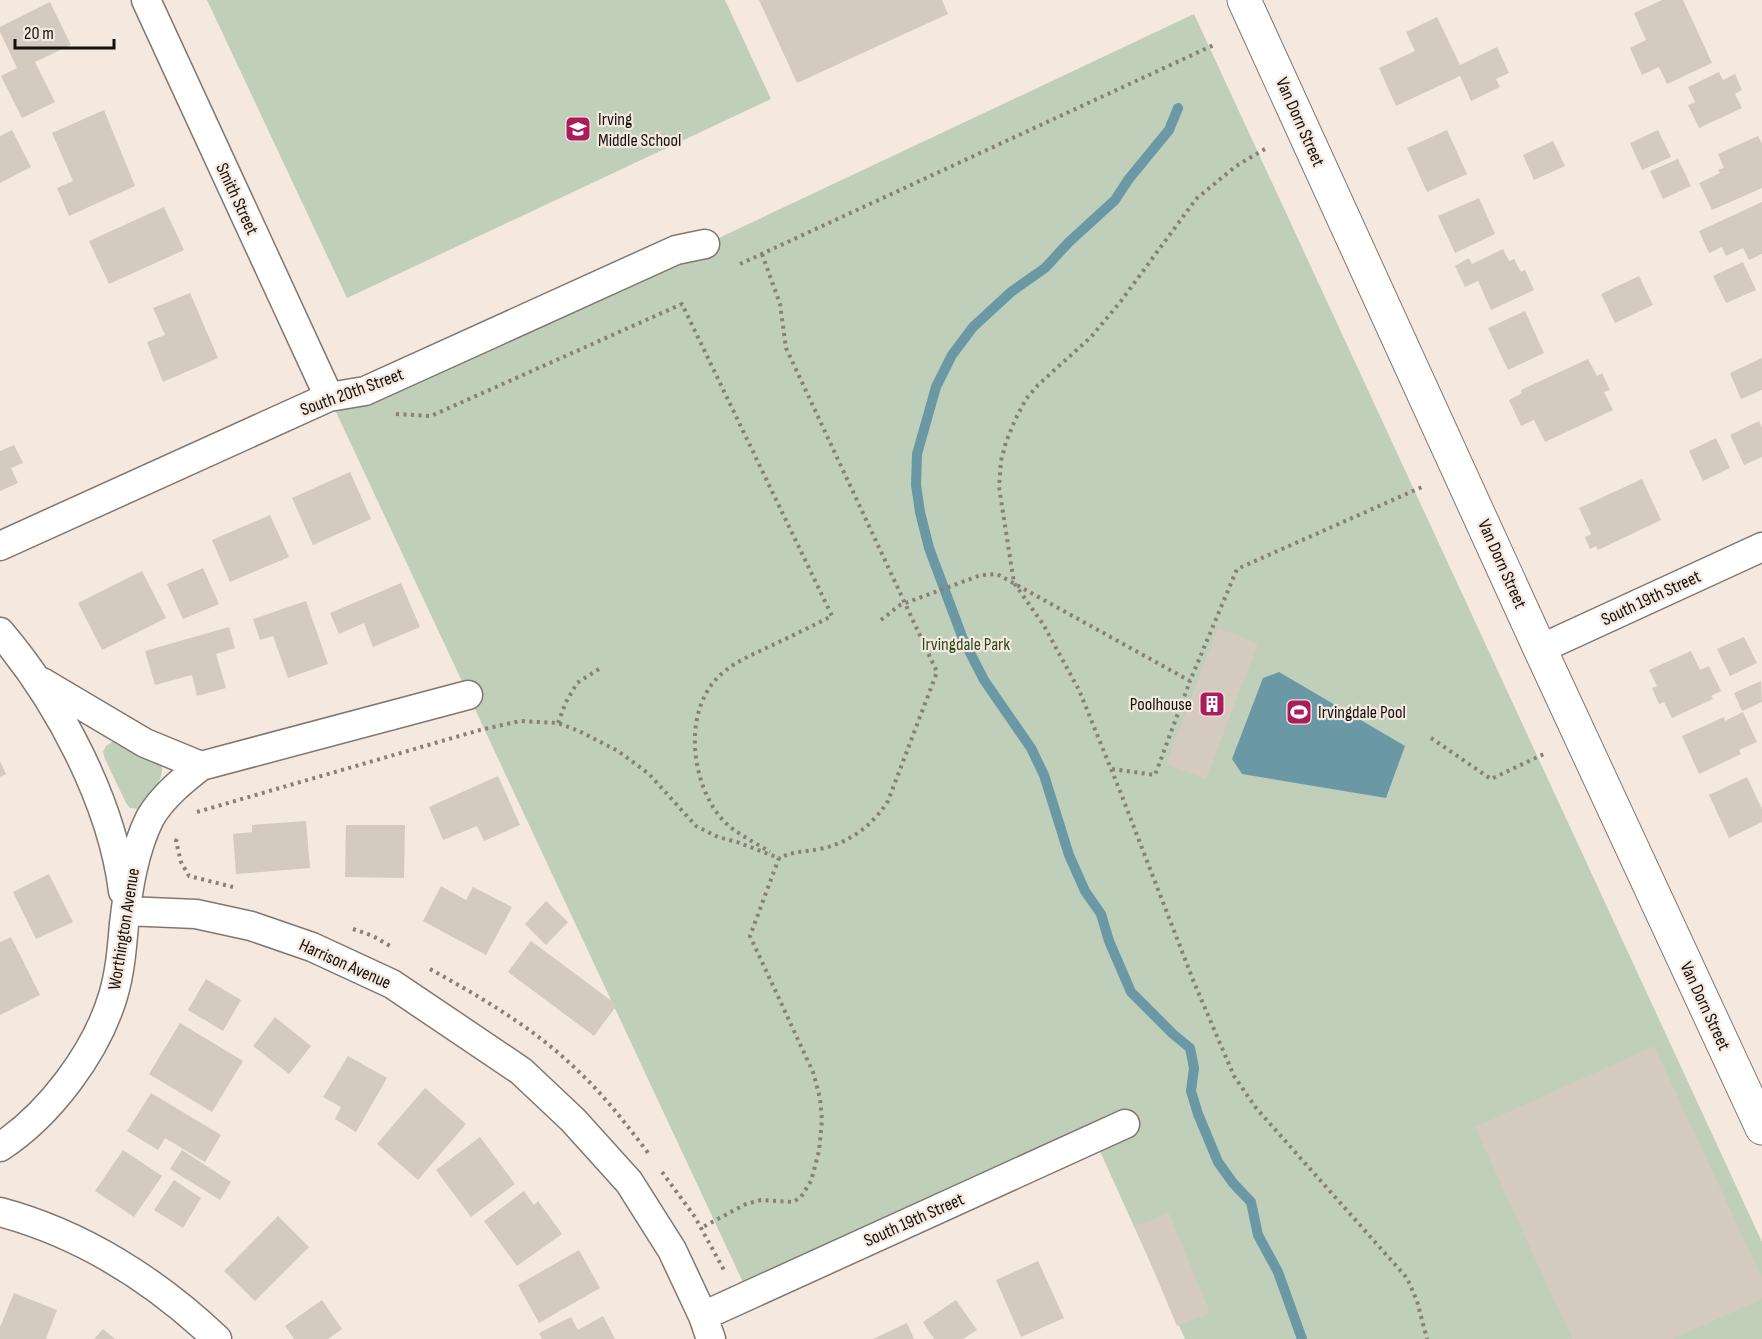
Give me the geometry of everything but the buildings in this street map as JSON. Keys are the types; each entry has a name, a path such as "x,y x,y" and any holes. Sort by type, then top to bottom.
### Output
{"main road":[{"name":"Van Dorn Street","path":"1244,0 1540,649 1762,1128"}],"street":[{"name":"Smith Street","path":"146,0 329,397"},
{"name":"South 20th Street","path":"0,546 329,397 365,391 676,250 705,244"},
{"name":"South 19th Street","path":"1540,649 1762,547"},
{"path":"0,632 16,650 33,676 70,738 97,794 117,859 126,911"},
{"path":"33,676 145,743 201,766"},
{"name":"Worthington Avenue","path":"0,1147 12,1140 50,1104 76,1071 102,1025 113,996 121,957 135,857 151,817 179,783 201,766 468,694"},
{"name":"Harrison Avenue","path":"126,911 196,914 251,926 312,947 392,984 521,1071 573,1119 629,1182 672,1250 707,1328"},
{"name":"South 19th Street","path":"707,1328 1125,1124"},
{"path":"0,1212 61,1234 114,1260 172,1299 217,1339"}],"path":[{"path":"740,264 1216,44"},
{"path":"1265,149 1236,166 1196,199 1121,301 1091,337 1038,385 1026,399 1006,442 1001,461 999,487 1014,583 1043,624 1079,690 1112,769 1193,980 1234,1076 1256,1108 1407,1278 1418,1301 1427,1339"},
{"path":"701,1228 746,1204 761,1200 793,1202 801,1197 811,1181 819,1151 822,1120 820,1098 813,1072 750,936 779,858 793,851 824,848 842,842 877,819 888,801 937,672 786,348 780,304 762,254"},
{"path":"391,415 397,413 431,416 682,304 832,616 724,671 712,686 697,720 698,765 710,800 722,818 737,832 779,858"},
{"path":"1112,769 1155,775 1190,681 1237,569 1422,487"},
{"path":"881,620 905,603 981,575 998,574 1190,681"},
{"path":"558,723 577,683 602,667"},
{"path":"191,817 198,811 480,730 520,721 558,723 579,730 618,750 649,774 696,826 718,837 779,858"},
{"path":"1431,738 1491,779 1546,753"},
{"path":"180,832 176,841 181,862 189,876"}],"green space":[{"path":"207,0 725,0 771,99 347,298"},
{"name":"Irvingdale Park","path":"1194,14 1762,1242 1762,1339 1185,1339 1094,1138 749,1295 329,397 706,244"},
{"path":"115,740 161,763 159,781 140,809 130,808 126,803 105,759 103,752 106,746"}],"water":[{"name":"Irvingdale Pool","path":"1279,672 1405,746 1386,798 1242,774 1232,759 1263,678"}],"waterway":[{"path":"1178,108 1169,130 1128,180 1115,200 1069,242 1045,268 1011,292 973,327 952,355 936,387 917,454 916,485 929,548 963,639 984,680 1031,748 1044,775 1069,855 1085,891 1101,914 1109,941 1131,992 1190,1048 1194,1068 1191,1091 1198,1114 1218,1162 1251,1202 1258,1235 1278,1272 1302,1339"}],"place":[{"name":"Irving Middle School","path":"578,129"},
{"name":"Poolhouse","path":"1212,704"},
{"name":"Irvingdale Pool","path":"1299,712"}]}
